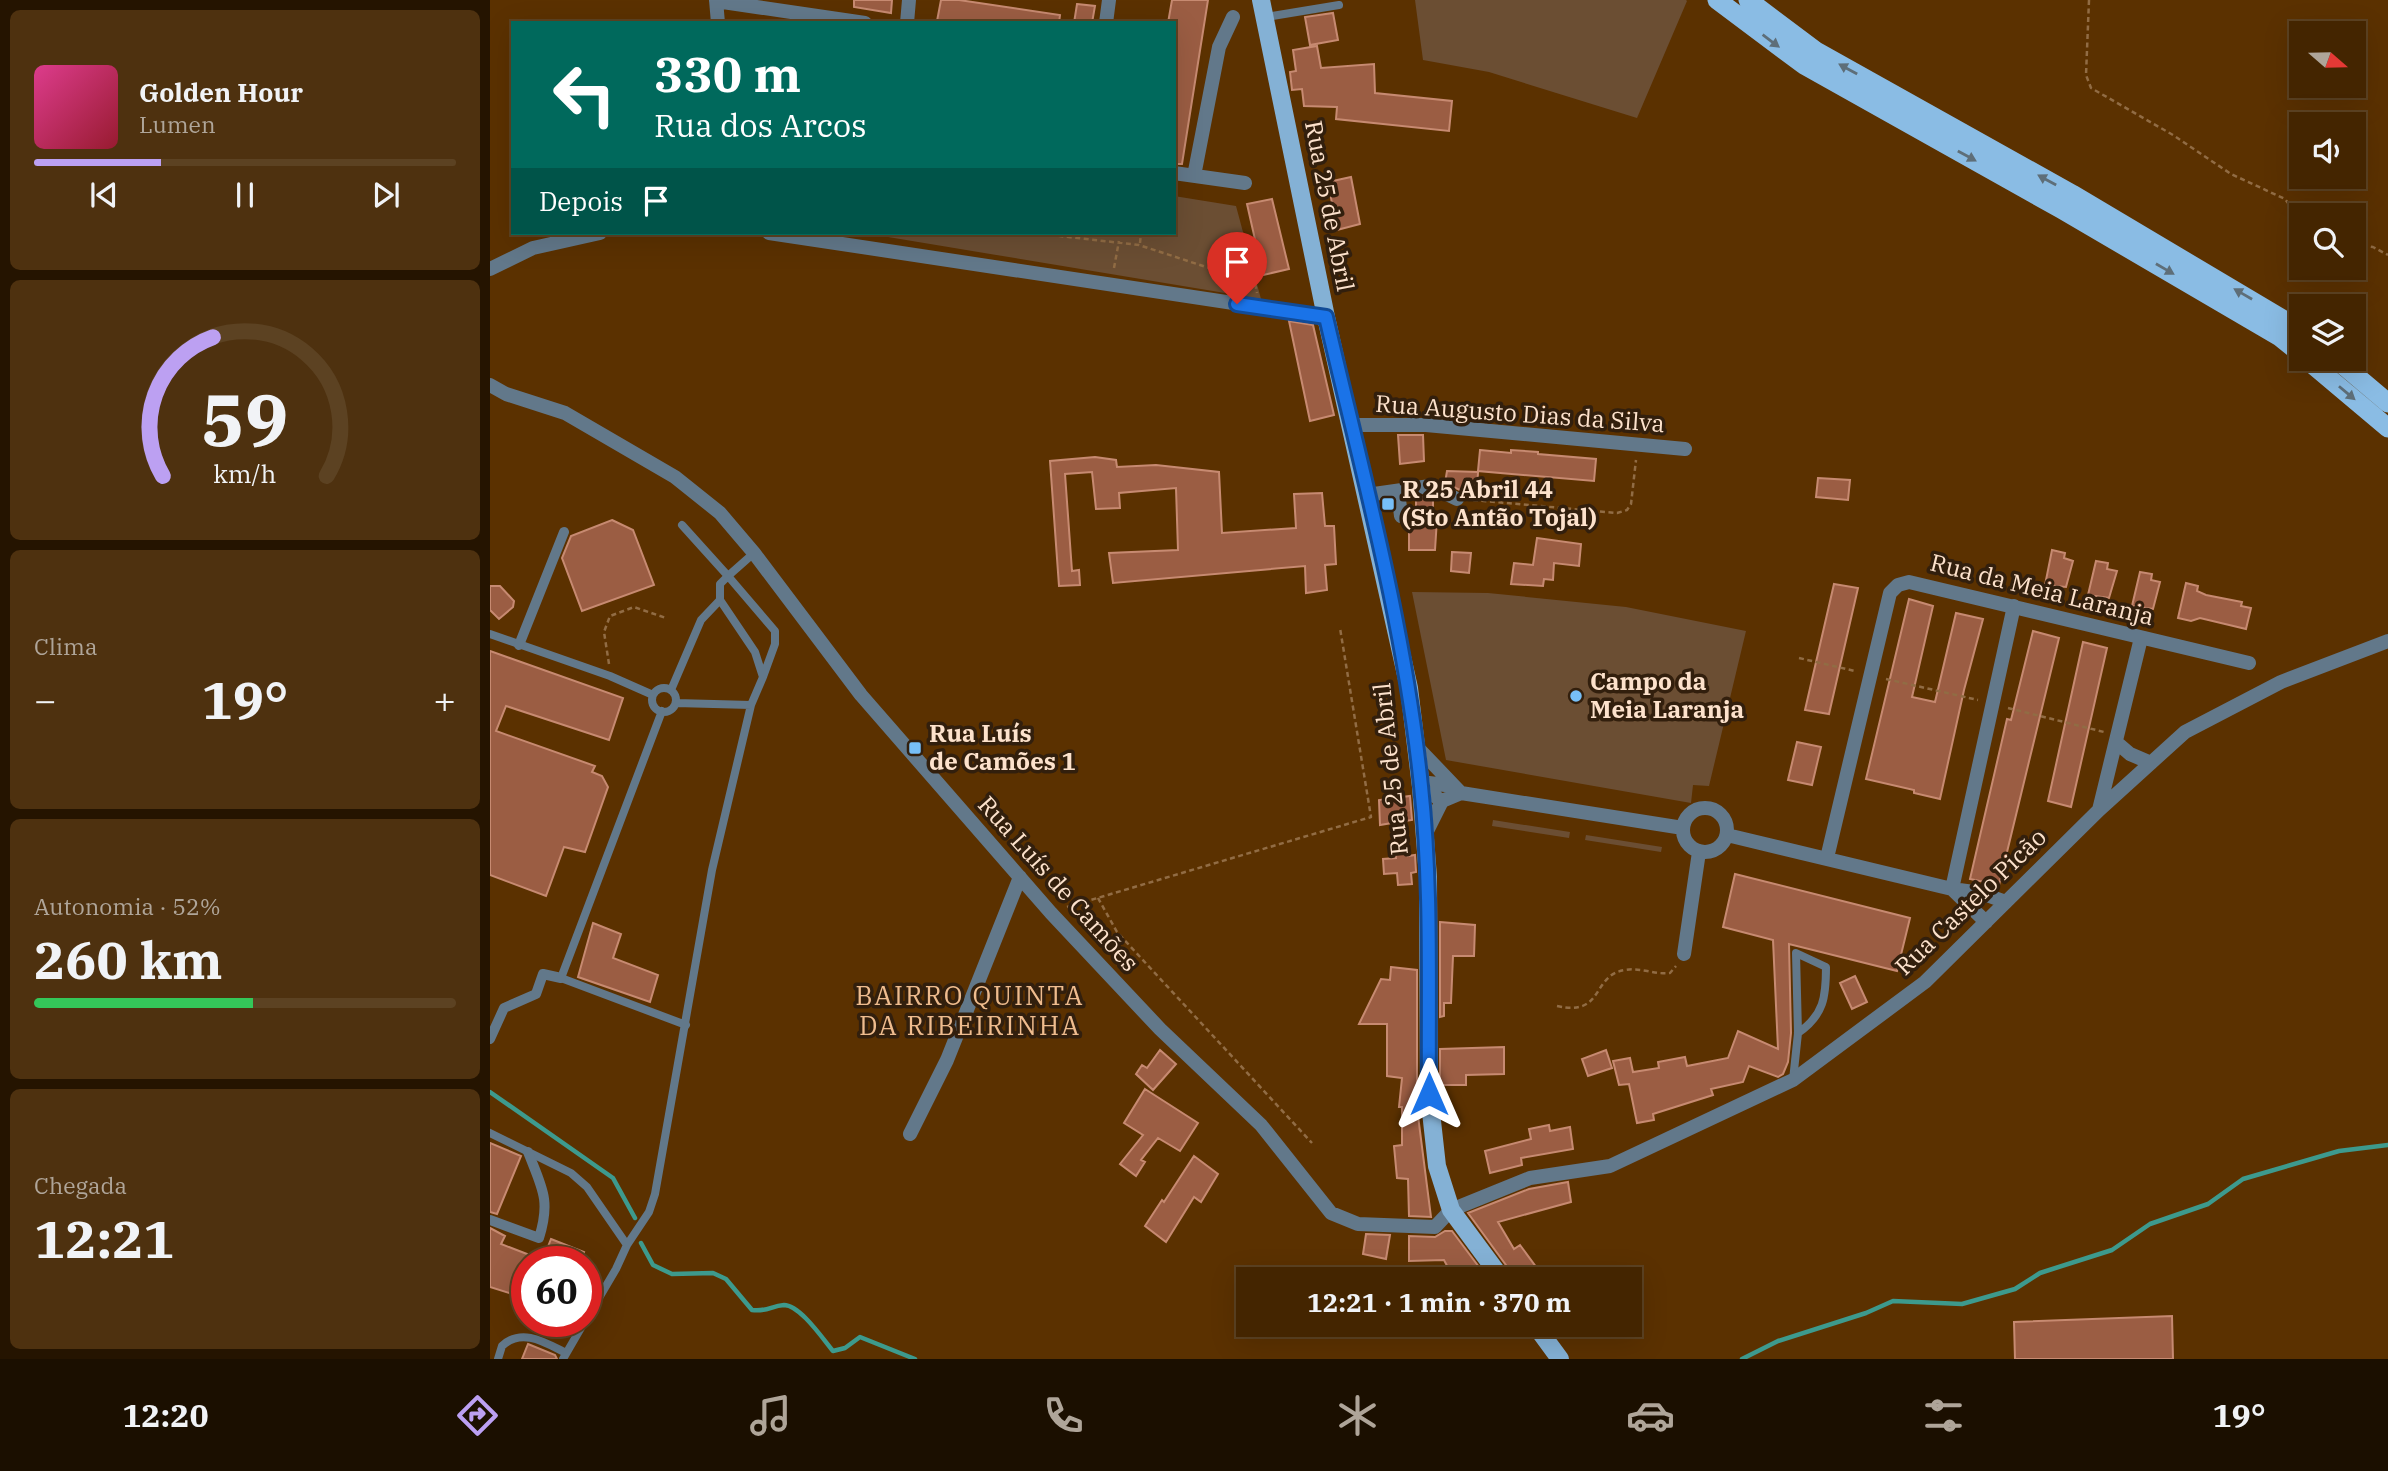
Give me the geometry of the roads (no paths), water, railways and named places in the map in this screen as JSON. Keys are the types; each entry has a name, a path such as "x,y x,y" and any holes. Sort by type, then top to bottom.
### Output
{"highway":[{"path":"1717,0 1804,65 2072,215 2289,344"},
{"path":"1748,0 1816,51 2072,194 2289,323"},
{"path":"2320,371 2388,428"},
{"path":"2350,371 2388,403"}],"main road":[{"name":"Rua 25 de Abril","path":"1263,9 1326,317 1409,688 1428,877 1430,1104 1437,1166 1451,1210 1493,1267"},
{"path":"1544,1337 1560,1359"}],"street":[{"path":"718,21 716,0 852,21"},
{"path":"908,21 909,0"},
{"path":"1106,21 1109,0"},
{"path":"1194,176 1219,47 1233,18"},
{"path":"1176,173 1244,183"},
{"path":"490,269 533,248 591,235"},
{"path":"782,235 1326,317"},
{"name":"Rua Luís de Camões","path":"490,386 506,394 565,413 675,477 720,513 754,553 861,695 1051,913 1160,1029 1261,1125 1331,1213 1358,1224 1435,1227 1451,1210"},
{"name":"Rua Augusto Dias da Silva","path":"1352,425 1426,425 1685,449"},
{"path":"1367,495 1430,486 1457,499"},
{"path":"1398,491 1401,516"},
{"path":"519,645 564,532"},
{"name":"Rua da Meia Laranja","path":"1827,858 1890,593 1898,585 1909,582 2249,663"},
{"path":"1952,889 2014,606"},
{"path":"2099,810 2141,638"},
{"name":"Rua Castelo Picão","path":"1451,1210 1530,1178 1610,1166 1793,1080 1925,982 2099,810 2185,732 2281,682 2388,641"},
{"path":"2116,739 2130,754 2151,763"},
{"path":"1416,746 1457,789"},
{"path":"1442,801 1421,787 1429,783 1683,828"},
{"path":"1425,835 1442,801 1457,789"},
{"path":"1706,807 1722,814 1726,821 1727,835 1716,850 1699,852 1686,842 1683,828 1692,812 1706,807"},
{"path":"1727,835 1952,889 1981,892 2006,902"},
{"path":"1684,954 1699,852"},
{"path":"910,1134 947,1060 1020,877"},
{"path":"1952,889 1986,922"},
{"path":"490,1039 504,1008 536,994 543,974 561,978"},
{"path":"490,1220 539,1238 547,1213 543,1191 528,1152"}],"lane":[{"path":"1263,9 1339,5"},
{"path":"602,1293 627,1245 649,1212 656,1194 712,870 751,705 775,644 775,631 682,525"},
{"path":"754,553 720,584 720,600 755,652 762,677"},
{"path":"676,703 671,690 701,620 720,600"},
{"path":"490,634 610,676 653,695"},
{"path":"653,695 659,689 671,690"},
{"path":"653,695 655,707 662,711 670,710 676,703"},
{"path":"676,703 751,705"},
{"path":"662,711 561,978 686,1025"},
{"path":"1793,1080 1798,1033 1796,953 1826,967 1826,995 1813,1023 1798,1033"},
{"path":"490,1133 571,1173 587,1187 627,1245"},
{"path":"498,1359 502,1346 521,1336 537,1339 564,1356 576,1337"}],"waterway":[{"path":"490,1092 613,1178 635,1218"},
{"path":"1742,1359 1778,1341 1866,1313 1893,1301 1962,1304 2015,1289 2040,1273 2112,1250 2150,1224 2208,1204 2243,1179 2339,1151 2388,1145"},
{"path":"641,1243 653,1265 672,1274 713,1273 726,1279 752,1310 790,1306 811,1324 833,1351 845,1348 860,1337 915,1359"}],"place":[{"name":"R 25 Abril 44 (Sto Antão Tojal)","path":"1388,504"},
{"name":"Campo da Meia Laranja","path":"1576,696"},
{"name":"Rua Luís de Camões 1","path":"915,748"}],"district":[{"name":"BAIRRO QUINTA DA RIBEIRINHA","path":"970,1011"}]}
